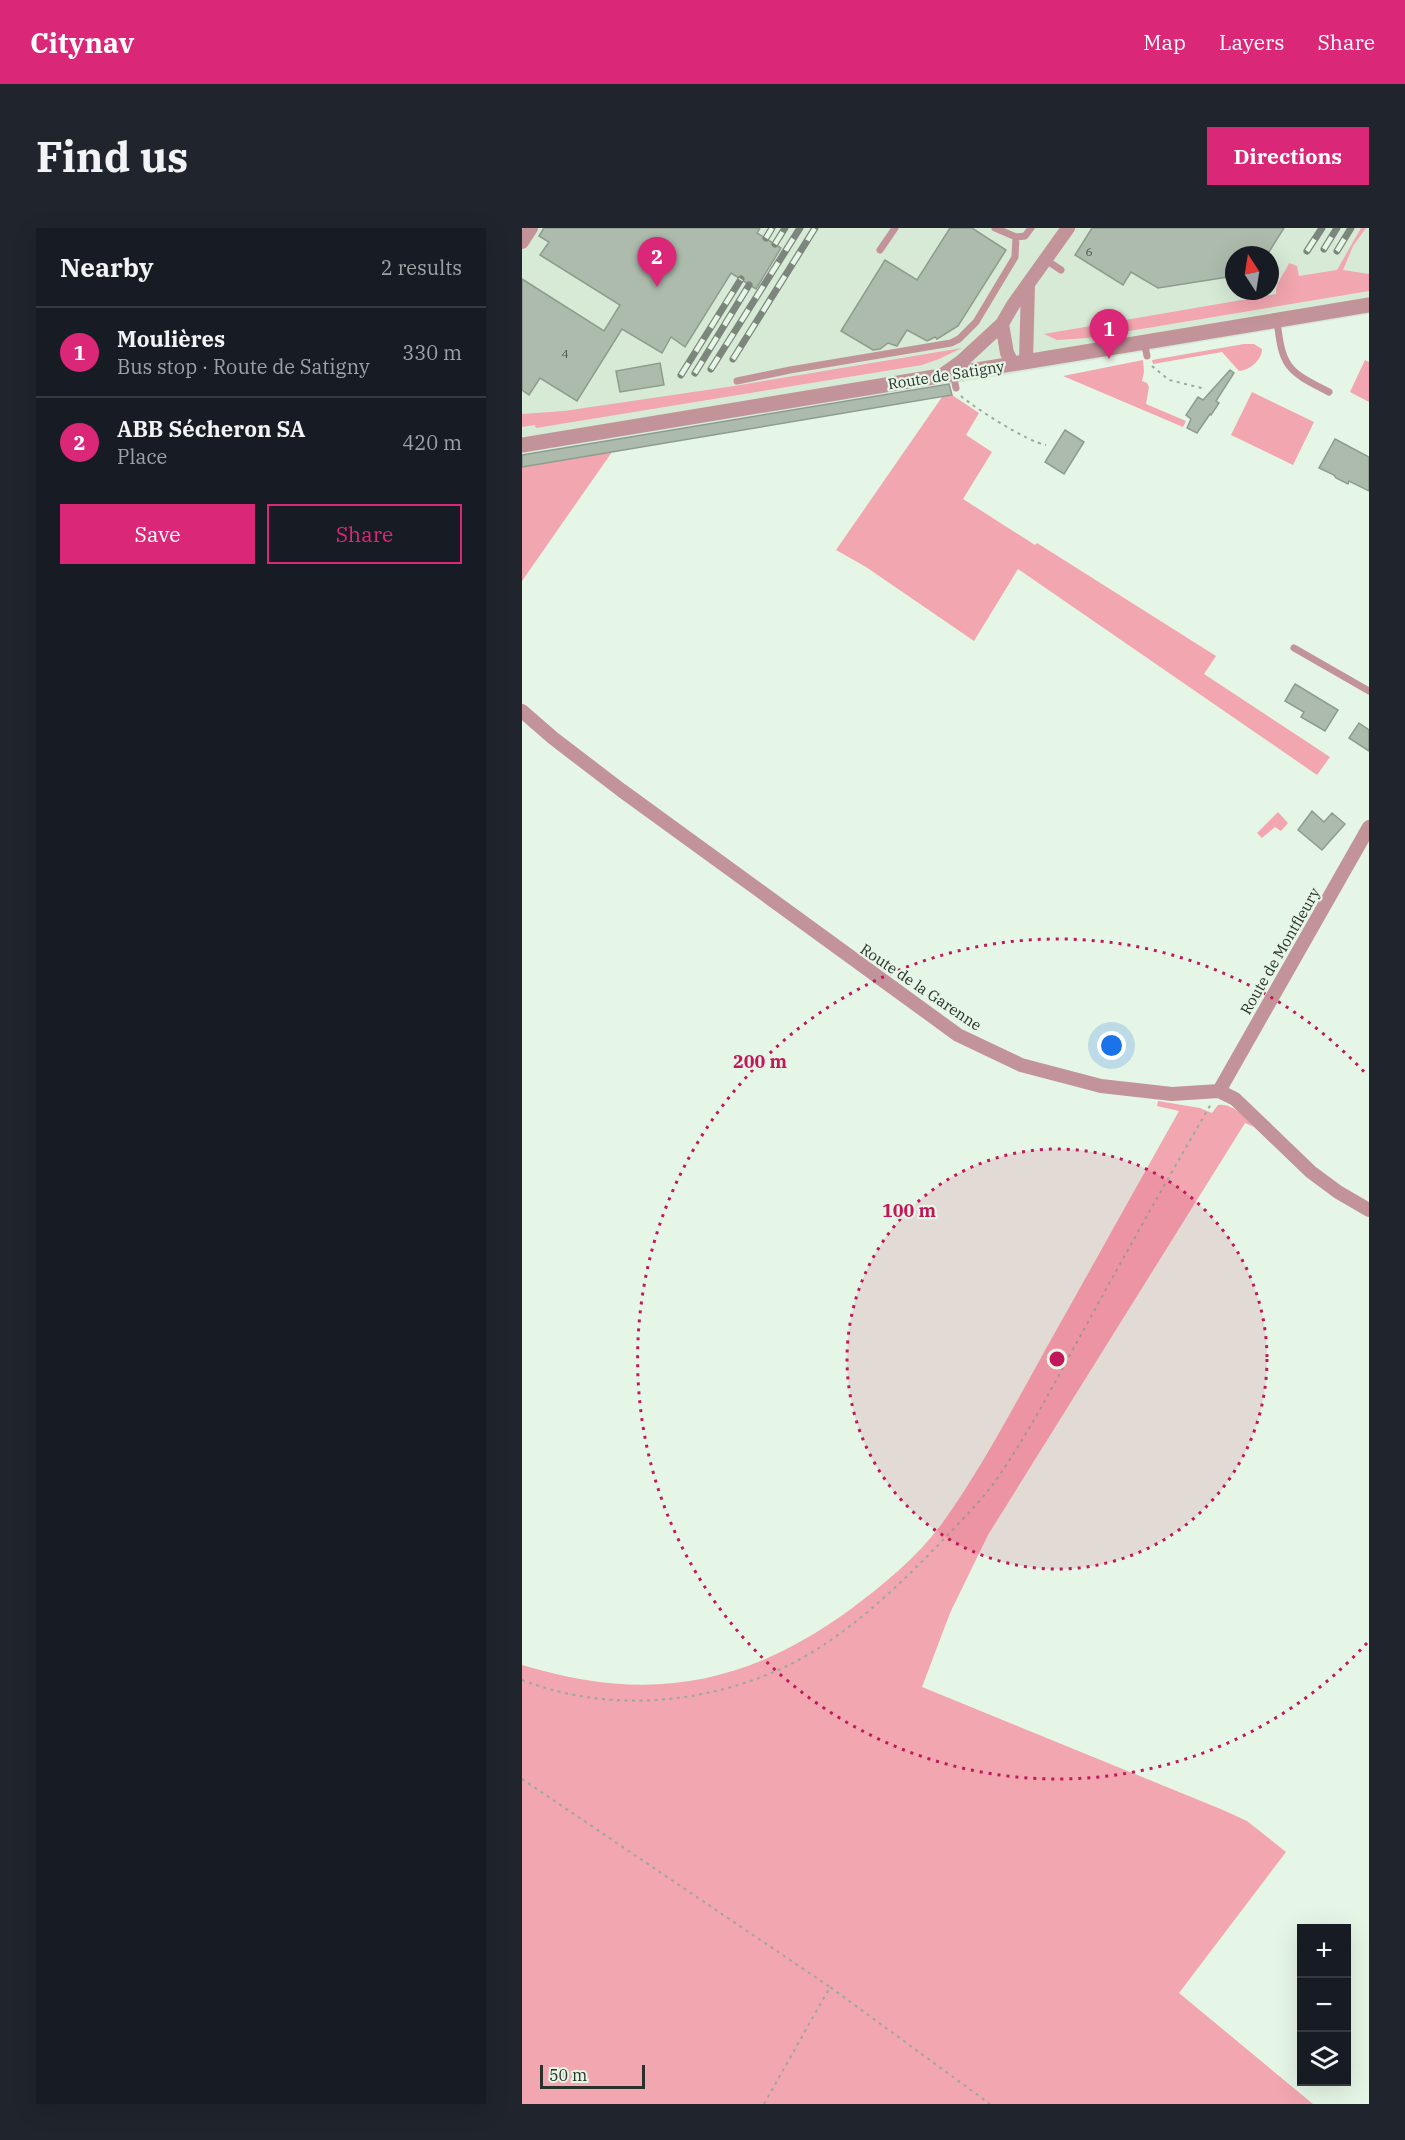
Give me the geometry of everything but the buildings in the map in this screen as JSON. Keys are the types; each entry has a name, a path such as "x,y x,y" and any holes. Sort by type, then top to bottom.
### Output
{"street":[{"path":"522,242 531,228"},
{"path":"950,379 962,361 1002,324 1068,228"},
{"path":"1019,362 1028,285"},
{"name":"Route de Satigny","path":"522,445 950,379 1019,362 1145,349 1277,320 1369,305"},
{"path":"1002,324 1007,353 1019,362"},
{"name":"Route de la Garenne","path":"522,711 553,738 630,797 958,1035 1021,1065 1101,1086 1172,1094 1219,1091"},
{"name":"Route de Montfleury","path":"1219,1091 1369,827"},
{"path":"1219,1091 1235,1099 1327,1184 1369,1210"}],"lane":[{"path":"880,250 895,228"},
{"path":"995,228 1016,237 1025,236 1031,228"},
{"path":"737,381 790,369 951,343 959,339 976,322 1016,257 1016,237"},
{"path":"1046,260 1061,270"},
{"path":"1277,320 1280,346 1286,362 1295,373 1329,392"},
{"path":"1294,648 1369,691"}],"path":[{"path":"1152,367 1169,380 1206,390"},
{"path":"965,399 1030,440 1046,445"},
{"path":"522,1680 607,1701 647,1701 718,1691 788,1665 854,1622 891,1591 975,1505 998,1476 1219,1091"},
{"path":"522,1779 830,1987 990,2104"},
{"path":"764,2104 830,1987"}],"shaded area":[{"path":"522,228 1369,228 1369,314 950,384 952,395 522,467"},
{"path":"1361,228 1366,228 1353,246 1343,270 1369,274 1369,291 1087,338 1057,340 1044,334 1241,300 1279,300 1279,282 1289,263 1297,266 1299,276 1337,270"},
{"path":"1254,344 1262,349 1255,364 1239,371 1222,352 1153,364 1152,360"},
{"path":"962,348 922,365 536,428 535,425 522,427 522,414 564,411 734,386"},
{"path":"1143,360 1142,381 1149,387 1146,404 1186,421 1183,427 1063,376"},
{"path":"1365,360 1369,362 1369,402 1350,392"},
{"path":"1252,392 1314,422 1293,465 1231,435"},
{"path":"952,395 979,413 966,435 992,452 963,499 1216,656 1204,674 1330,757 1317,775 1018,569 974,641 866,567 836,550 942,397"},
{"path":"612,452 522,581 522,467"},
{"path":"1278,812 1288,823 1281,831 1275,827 1262,838 1257,833"},
{"path":"1158,1101 1200,1108 1212,1113 1218,1105 1229,1106 1238,1111 1254,1127 1245,1123 988,1535 950,1613 922,1687 1223,1810 1247,1821 1286,1852 1179,1993 1313,2104 522,2104 522,1665 568,1677 612,1683 653,1685 694,1680 733,1671 772,1656 811,1635 851,1609 899,1570 941,1525 984,1459 1179,1111 1157,1106"}],"railway":[{"path":"766,238 772,228"},
{"path":"775,244 785,228"},
{"path":"711,369 800,228"},
{"path":"733,359 815,228"},
{"path":"1307,251 1322,228"},
{"path":"1324,249 1337,228"},
{"path":"1337,251 1351,228"},
{"path":"681,375 741,279"},
{"path":"695,373 749,285"}],"place":[{"name":"ABB Sécheron SA","path":"657,287"},
{"name":"Moulières","path":"1109,359"}]}
